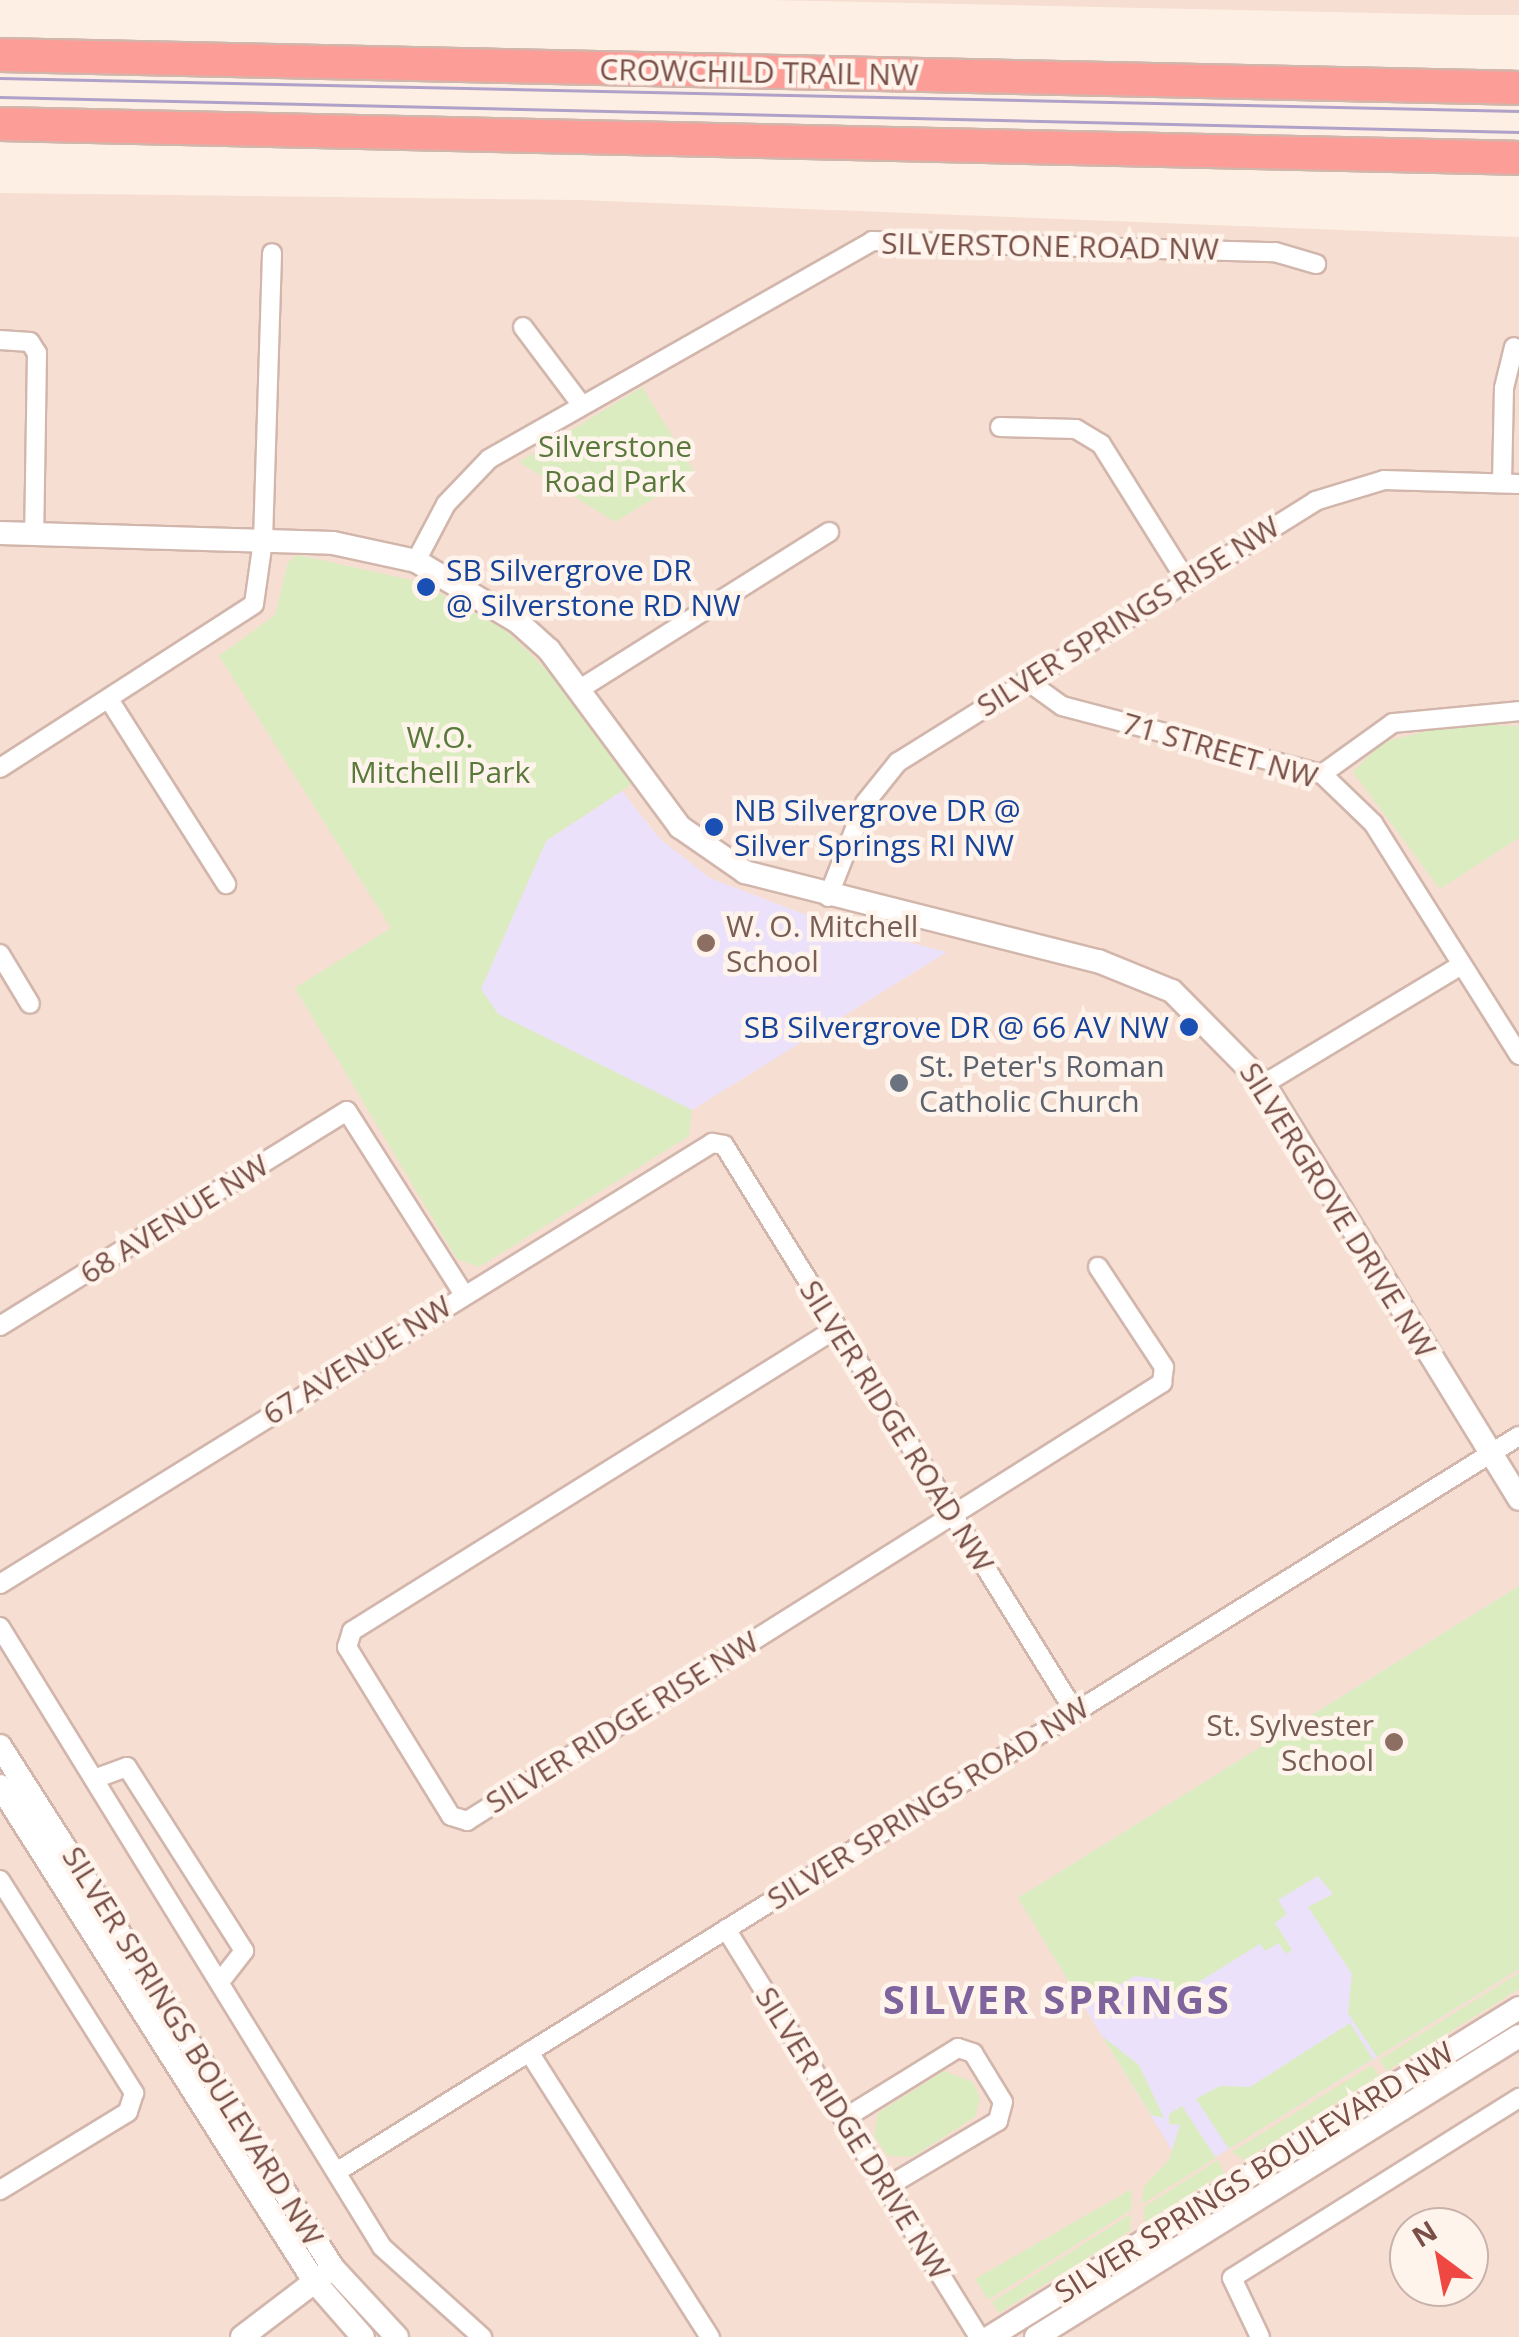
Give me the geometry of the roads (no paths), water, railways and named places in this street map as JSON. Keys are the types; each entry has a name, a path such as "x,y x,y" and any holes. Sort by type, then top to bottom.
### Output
{"highway":[{"name":"CROWCHILD TRAIL NW","path":"0,54 1519,88"},
{"path":"0,124 1519,158"}],"street":[{"name":"SILVERSTONE ROAD NW","path":"416,561 422,539 470,475 580,403 872,240 1275,252 1316,264"},
{"path":"0,768 246,615 260,590 272,253"},
{"path":"523,328 580,403"},
{"path":"0,340 30,342 37,353 34,534"},
{"path":"1510,483 1504,388 1514,347"},
{"path":"1000,427 1076,429 1101,444 1186,580"},
{"name":"SILVER SPRINGS RISE NW","path":"828,897 879,782 916,747 1186,580 1350,487 1384,480 1510,483"},
{"path":"583,687 829,532"},
{"name":"SILVERGROVE DRIVE NW","path":"0,533 333,543 416,561 518,622 583,687 680,827 746,872 828,897 1136,974 1208,1018 1264,1084 1519,1499"},
{"name":"71 STREET NW","path":"1026,680 1062,706 1322,774 1373,823 1519,1056"},
{"path":"110,701 226,884"},
{"path":"1322,774 1393,722 1519,711"},
{"path":"0,954 30,1004"},
{"path":"1264,1084 1461,965"},
{"name":"68 AVENUE NW","path":"0,1326 347,1111 463,1293"},
{"name":"67 AVENUE NW","path":"0,1584 463,1293 718,1144"},
{"name":"SILVER RIDGE ROAD NW","path":"718,1144 838,1328 949,1514 1075,1712"},
{"path":"949,1514 1162,1384 1164,1367 1098,1268"},
{"name":"SILVER RIDGE RISE NW","path":"838,1328 352,1632 347,1646 451,1816 467,1820 949,1514"},
{"name":"SILVER SPRINGS ROAD NW","path":"338,2170 1519,1436"},
{"path":"0,1626 396,2264 482,2337"},
{"name":"SILVER SPRINGS BOULEVARD NW","path":"0,1746 362,2337"},
{"path":"94,1779 127,1768 244,1951 221,1980"},
{"name":"SILVER SPRINGS BOULEVARD NW","path":"0,1786 324,2274 397,2337"},
{"path":"0,1880 134,2093 128,2112 0,2190"},
{"name":"SILVER RIDGE DRIVE NW","path":"726,1929 978,2337"},
{"name":"SILVER SPRINGS BOULEVARD NW","path":"990,2337 1519,2008"},
{"name":"SILVER SPRINGS BOULEVARD NW","path":"1036,2337 1519,2036"},
{"path":"845,2118 958,2048 973,2054 1002,2102 998,2122 886,2187"},
{"path":"529,2052 710,2337"},
{"path":"1260,2337 1232,2278 1519,2098"},
{"path":"242,2337 324,2274"}],"tram line":[{"path":"0,78 1519,111"},
{"path":"0,97 1519,132"}],"place":[{"name":"SB Silvergrove DR @ Silverstone RD NW","path":"426,587"},
{"name":"NB Silvergrove DR @ Silver Springs RI NW","path":"714,827"},
{"name":"W. O. Mitchell School","path":"706,943"},
{"name":"SB Silvergrove DR @ 66 AV NW","path":"1189,1027"},
{"name":"St. Peter's Roman Catholic Church","path":"899,1083"},
{"name":"St. Sylvester School","path":"1394,1742"}],"district":[{"name":"SILVER SPRINGS","path":"1057,1999"}],"park label":[{"name":"Silverstone Road Park","path":"615,463"},
{"name":"W.O. Mitchell Park","path":"440,754"}]}
